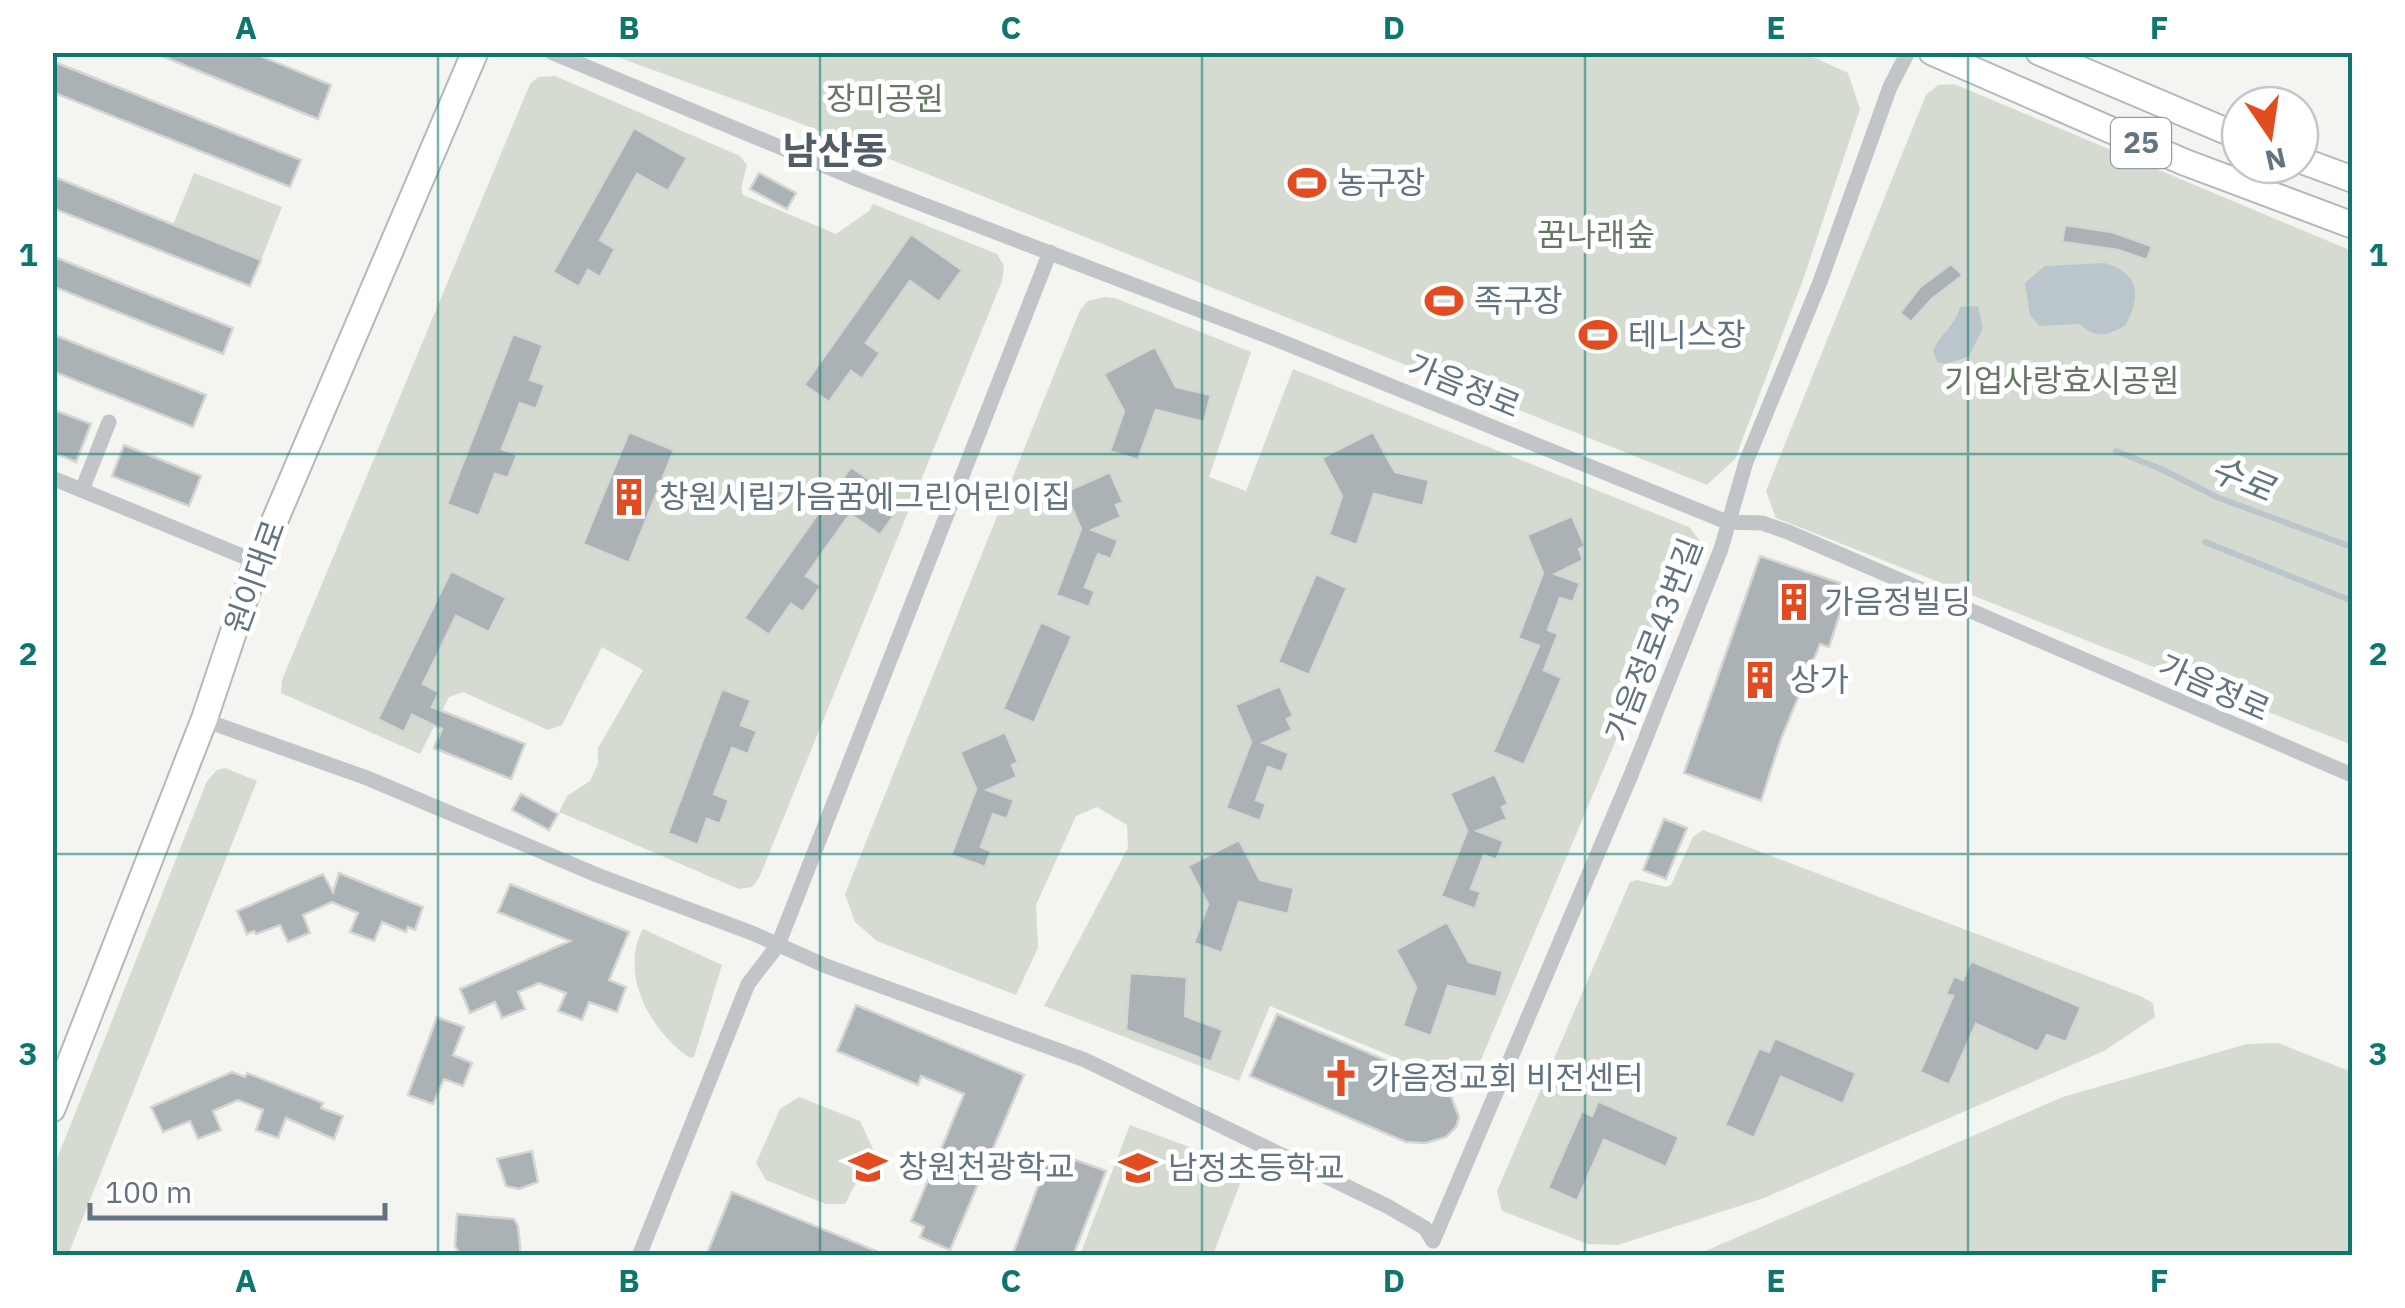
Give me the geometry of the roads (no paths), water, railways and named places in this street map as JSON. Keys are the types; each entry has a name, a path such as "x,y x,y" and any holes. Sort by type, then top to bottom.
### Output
{"main road":[{"name":"원이대로","path":"52,1109 204,720 258,562 476,52"},
{"name":"25","path":"1932,52 2184,162 2352,225"},
{"name":"25","path":"2039,52 2220,129"},
{"path":"2320,167 2352,179"}],"street":[{"name":"가음정로","path":"551,52 859,180 1270,337 1727,522 1762,523 1788,532 2352,775"},
{"name":"가음정로43번길","path":"778,945 1104,1068 1388,1206 1425,1228 1434,1241 1631,775 1721,550 1746,462 1820,282 1890,87 1908,52"},
{"path":"640,1256 748,984 778,945 1050,252"},
{"path":"82,490 109,422"},
{"path":"52,478 258,562"},
{"path":"204,720 368,778 598,875 778,945"}],"waterway":[{"name":"수로","path":"2116,451 2219,498 2352,547"},
{"name":"수로","path":"2205,542 2352,601"}],"place":[{"name":"농구장","path":"1307,183"},
{"name":"족구장","path":"1444,301"},
{"name":"테니스장","path":"1598,335"},
{"name":"창원시립가음꿈에그린어린이집","path":"629,497"},
{"name":"가음정빌딩","path":"1794,602"},
{"name":"상가","path":"1760,680"},
{"name":"가음정교회 비전센터","path":"1341,1078"},
{"name":"창원천광학교","path":"868,1167"},
{"name":"남정초등학교","path":"1138,1168"}],"district":[{"name":"남산동","path":"835,151"}],"park label":[{"name":"장미공원","path":"885,99"},
{"name":"꿈나래숲","path":"1596,235"},
{"name":"기업사랑효시공원","path":"2062,381"}]}
